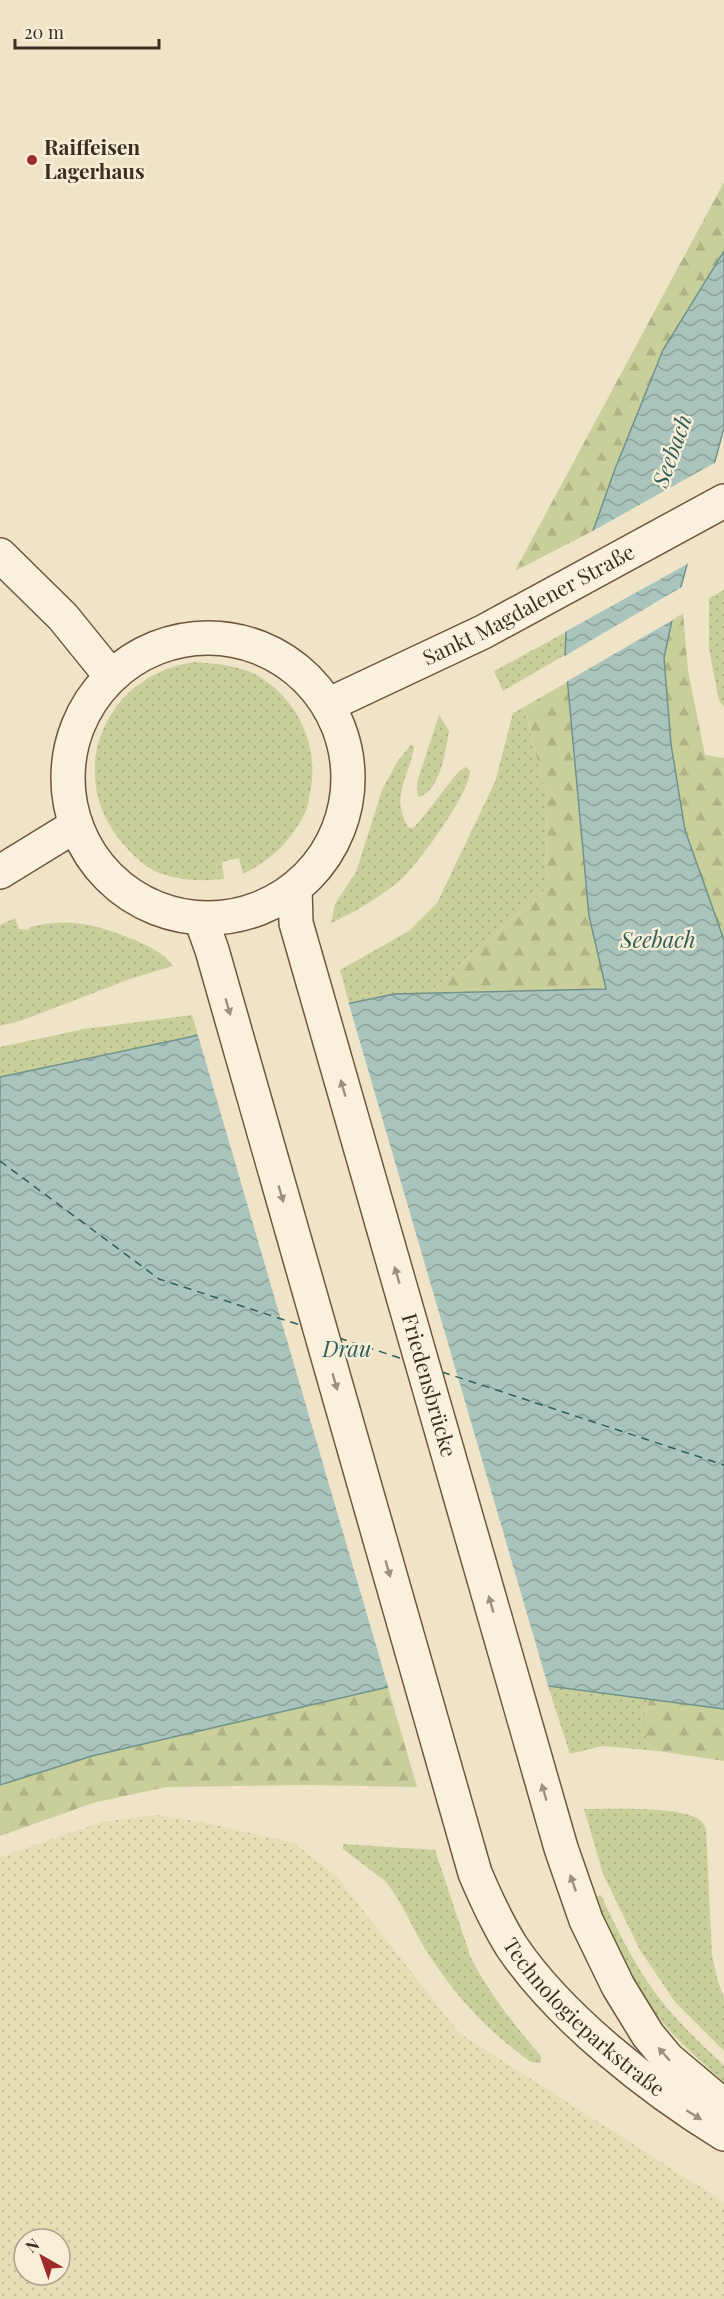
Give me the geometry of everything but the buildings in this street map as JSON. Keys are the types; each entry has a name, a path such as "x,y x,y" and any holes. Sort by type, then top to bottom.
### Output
{"street":[{"name":"Sankt Magdalener Straße","path":"330,704 483,632 724,501"},
{"path":"0,555 63,617 110,675"},
{"path":"186,638 252,643 297,666 330,704 343,733 349,793 338,833 295,888 207,936 113,883 88,853 75,826 67,766 78,720 110,675 139,653 186,638"},
{"path":"0,872 75,826"},
{"name":"Friedensbrücke","path":"295,888 296,923 561,1848"},
{"name":"Technologieparkstraße","path":"207,936 475,1873 494,1917 513,1948 569,2013 606,2047 678,2106 724,2134"},
{"name":"Technologieparkstraße","path":"561,1848 586,1920 618,1986 648,2035 668,2059 724,2106"}],"shaded area":[{"path":"156,1815 202,1822 294,1843 337,1877 459,2033 724,2202 724,2299 0,2299 0,1857 102,1822"}],"green space":[{"path":"724,182 724,251 663,350 615,469 593,531 515,571"},
{"path":"724,590 724,707 719,701 709,649 709,598"},
{"path":"683,613 688,670 705,755 724,758 724,940 685,830 671,744 664,658 672,620"},
{"path":"566,632 565,655 503,691 494,671"},
{"path":"196,662 244,669 272,686 295,712 309,743 312,759 307,808 292,834 270,857 243,874 239,858 222,862 224,879 202,880 172,877 148,867 125,846 106,818 96,789 95,760 102,732 117,707 138,686 164,670"},
{"path":"569,681 589,916 606,990 427,995 547,888 546,794 524,707"},
{"path":"524,707 546,794 547,888 427,995 394,994 349,1003 340,970 409,931 437,903 495,782 513,713"},
{"path":"439,715 449,731 444,759 432,788 426,794 418,797 417,782"},
{"path":"411,745 414,747 412,758 401,796 403,816 408,827 413,828 419,822 455,776 466,767 470,771 468,782 441,830 406,874 374,900 331,923 335,904 356,872 382,790 397,762"},
{"path":"15,918 19,929 28,930 30,927 45,924 71,923 108,930 161,953 173,966 130,979 23,1020 0,1026 0,925"},
{"path":"192,1015 198,1035 0,1077 0,1047 84,1029"},
{"path":"548,1686 650,1699 645,1712 648,1744 658,1751 602,1746 570,1754"},
{"path":"388,1687 417,1787 307,1785 166,1787 93,1803 0,1836 0,1785 92,1756"},
{"path":"650,1699 724,1709 724,1761 658,1751 648,1744 644,1721"},
{"path":"584,1809 642,1809 687,1814 697,1818 706,1828 712,1955 724,1998 724,2051 675,2002 640,1950 603,1874"},
{"path":"343,1844 435,1850 471,1958 503,2009 541,2056 541,2062 537,2063 527,2059 500,2038 475,2013 430,1957 385,1881 343,1849"},
{"path":"601,1895 625,1943 663,2003 724,2066 724,2082 669,2030 641,1994 627,1971 610,1934 596,1897"}],"water":[{"name":"Drau","path":"724,251 724,428 672,620 664,658 671,744 685,830 724,940 724,1709 448,1673 92,1756 0,1785 0,1077 394,994 606,989 589,916 565,655 566,632 593,531 615,469 663,350"}],"pier":[{"path":"718,461 691,562 563,633 589,533"},
{"path":"685,585 676,618 566,682 563,657"},
{"path":"348,1001 549,1689 448,1676 389,1690 197,1032"}],"ferry route":[{"path":"0,1161 159,1279 303,1326"},
{"path":"339,1338 403,1359"},
{"path":"442,1372 724,1465"}],"place":[{"name":"Raiffeisen Lagerhaus","path":"32,160"}],"water label":[{"name":"Seebach","path":"672,451"},
{"name":"Seebach","path":"658,940"}]}
